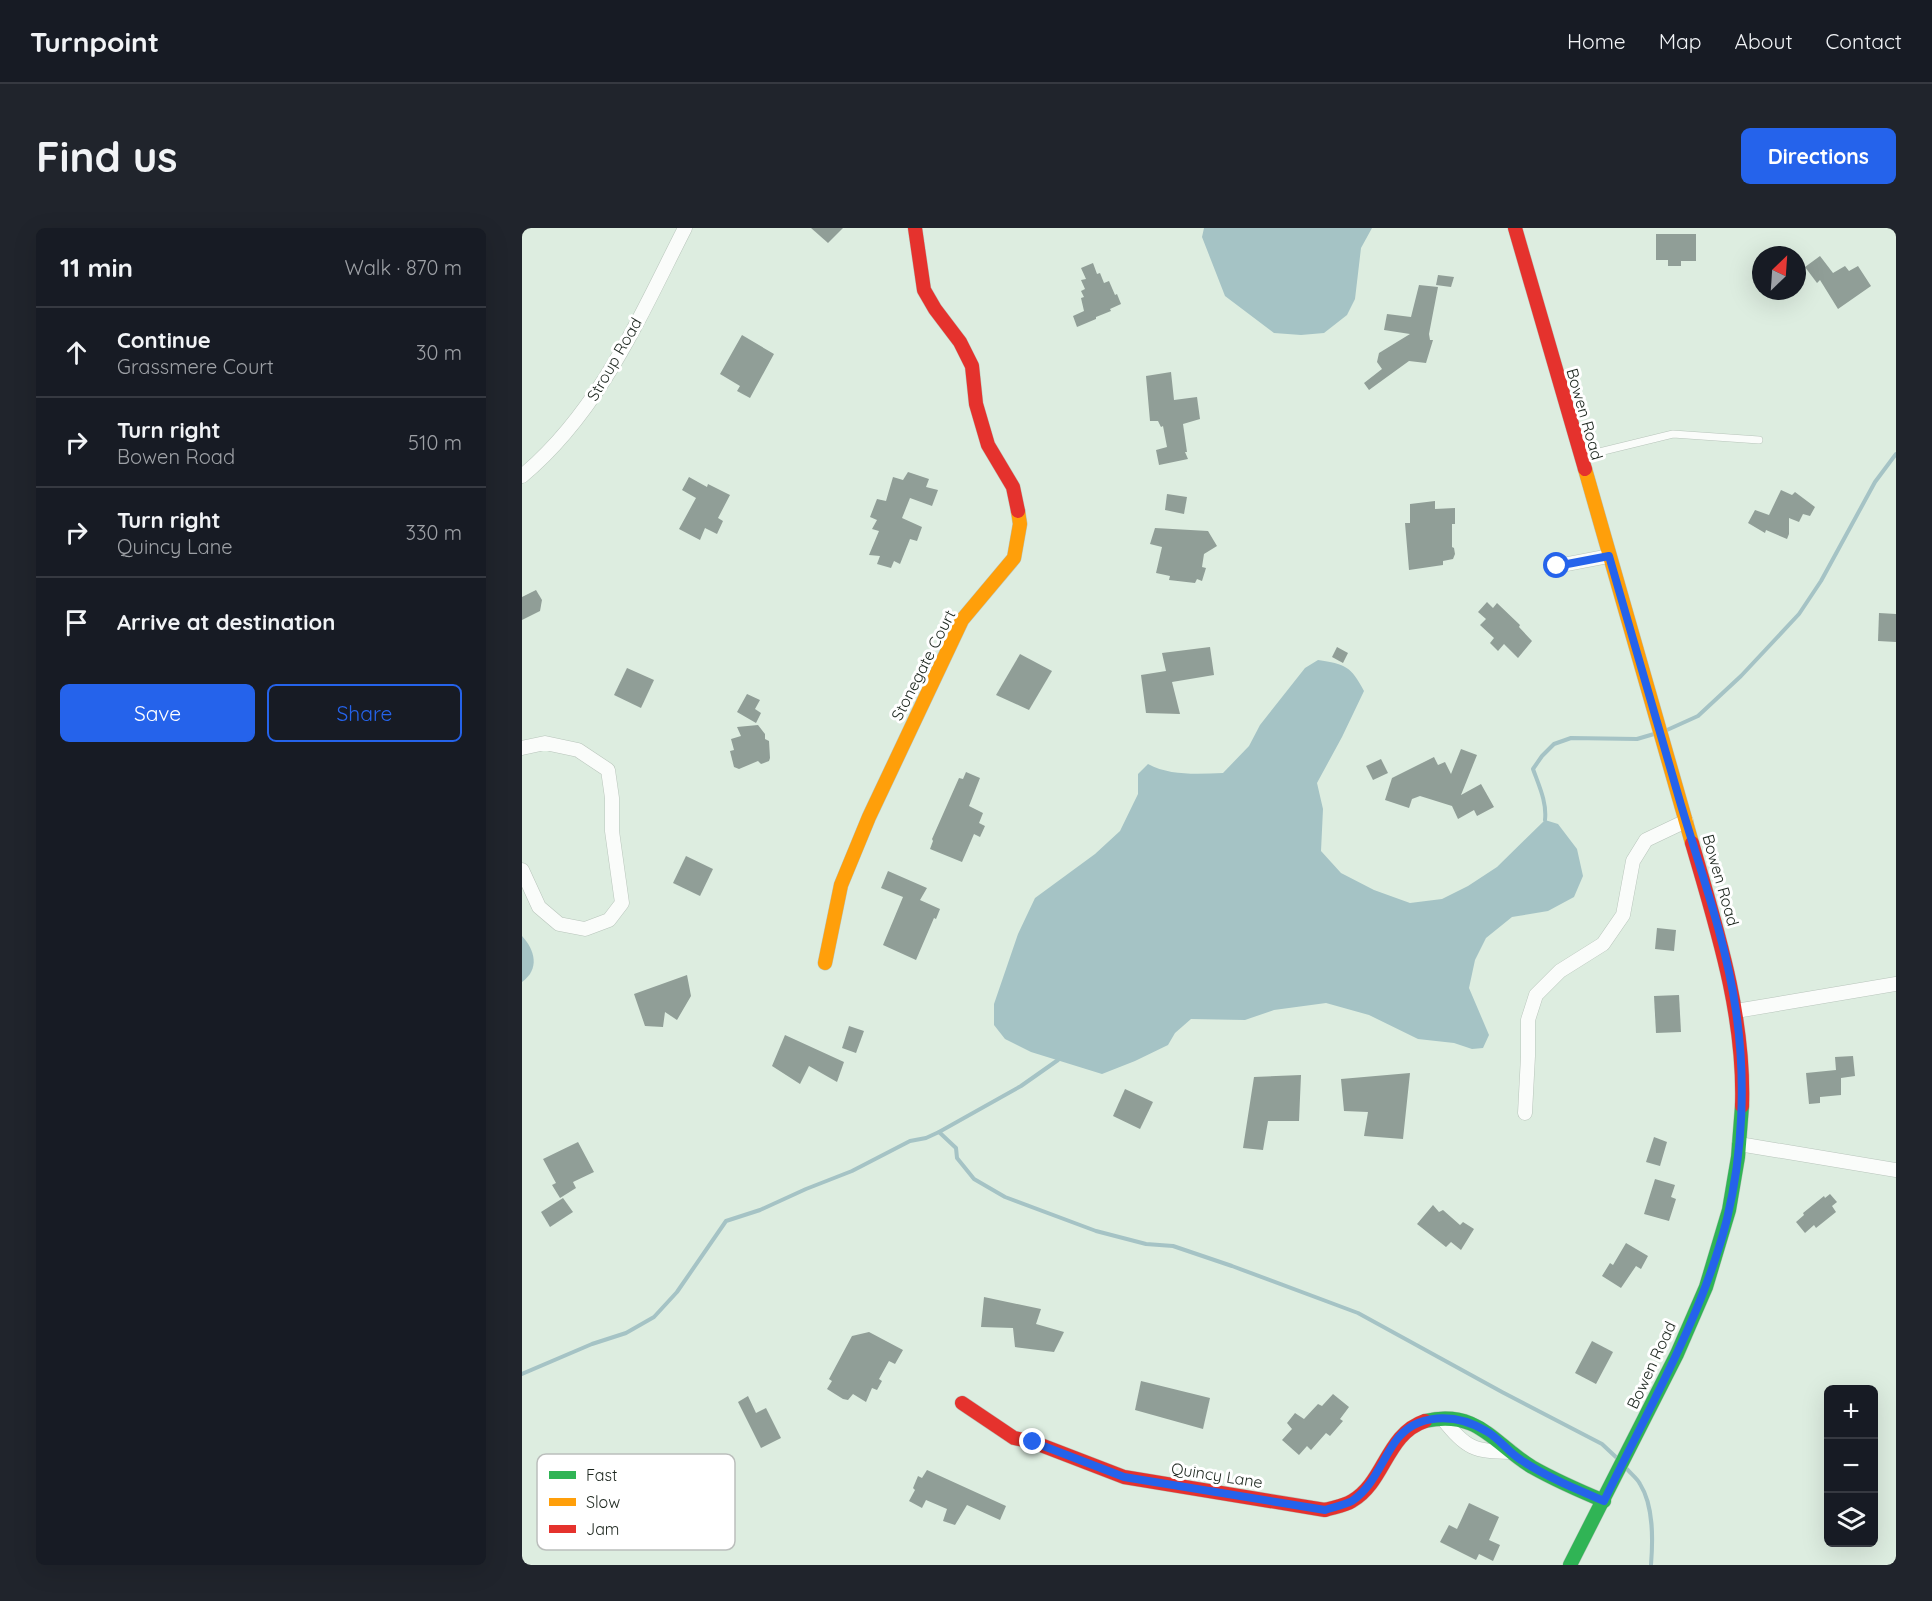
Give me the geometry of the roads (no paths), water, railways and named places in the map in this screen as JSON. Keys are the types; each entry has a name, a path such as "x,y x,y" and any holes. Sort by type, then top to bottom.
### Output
{"street":[{"name":"Stroup Road","path":"522,476 556,443 602,385 621,354 685,228"},
{"name":"Stonegate Court","path":"825,963 841,885 869,817 962,620 1014,558 1020,524 1013,487 988,445 976,404 972,366 960,342 924,290 915,228"},
{"name":"Bowen Road","path":"1515,228 1721,942 1736,1011 1742,1077 1739,1144 1727,1217 1705,1288 1662,1384 1570,1565"},
{"path":"1557,566 1609,556"},
{"path":"522,748 545,743 578,750 608,770 612,798 612,831 622,903 609,920 585,929 559,924 539,907 522,870"},
{"path":"1525,1113 1528,1020 1536,995 1560,971 1603,944 1623,915 1633,861 1646,840 1686,821"},
{"path":"1736,1011 1896,984"},
{"path":"1739,1144 1896,1170"},
{"name":"Quincy Lane","path":"962,1403 1014,1438 1033,1442 1124,1477 1325,1510 1351,1502 1370,1485 1383,1459 1401,1434 1424,1419 1455,1418 1486,1431 1520,1460 1569,1486 1604,1501"},
{"name":"Quincy Lane","path":"1443,1419 1456,1436 1470,1447 1494,1452 1511,1452"}],"lane":[{"path":"1580,457 1673,434 1759,440"}],"water":[{"path":"1204,228 1372,228 1361,248 1355,299 1347,315 1324,333 1301,335 1274,333 1225,296 1202,237"},
{"path":"1318,660 1341,665 1351,671 1364,691 1317,783 1323,809 1321,851 1341,873 1374,890 1410,903 1442,899 1468,886 1497,867 1545,820 1558,824 1577,849 1583,876 1574,897 1548,911 1512,917 1486,938 1475,960 1469,988 1489,1035 1483,1048 1472,1049 1454,1043 1418,1039 1369,1015 1326,1003 1274,1010 1245,1020 1191,1019 1175,1033 1168,1045 1102,1074 1031,1052 1005,1039 994,1025 994,1004 1018,934 1035,898 1095,854 1120,831 1138,794 1138,774 1148,764 1165,771 1194,774 1223,773 1249,746 1260,725 1305,668"},
{"path":"522,936 530,947 534,959 528,977 522,982"}],"waterway":[{"path":"1667,730 1698,716 1741,676 1799,614 1821,581 1875,482 1896,454"},
{"path":"1545,820 1544,800 1533,769 1554,744 1571,738 1637,739 1654,734"},
{"path":"522,1374 592,1344 626,1333 654,1317 677,1292 726,1221 760,1210 852,1171 910,1141 926,1138 939,1132 1021,1086 1058,1060"},
{"path":"939,1132 956,1148 957,1158 974,1179 1005,1197 1096,1231 1146,1244 1173,1246 1358,1313 1602,1444 1618,1459"},
{"path":"1627,1469 1639,1482 1648,1502 1652,1534 1651,1565"}]}
